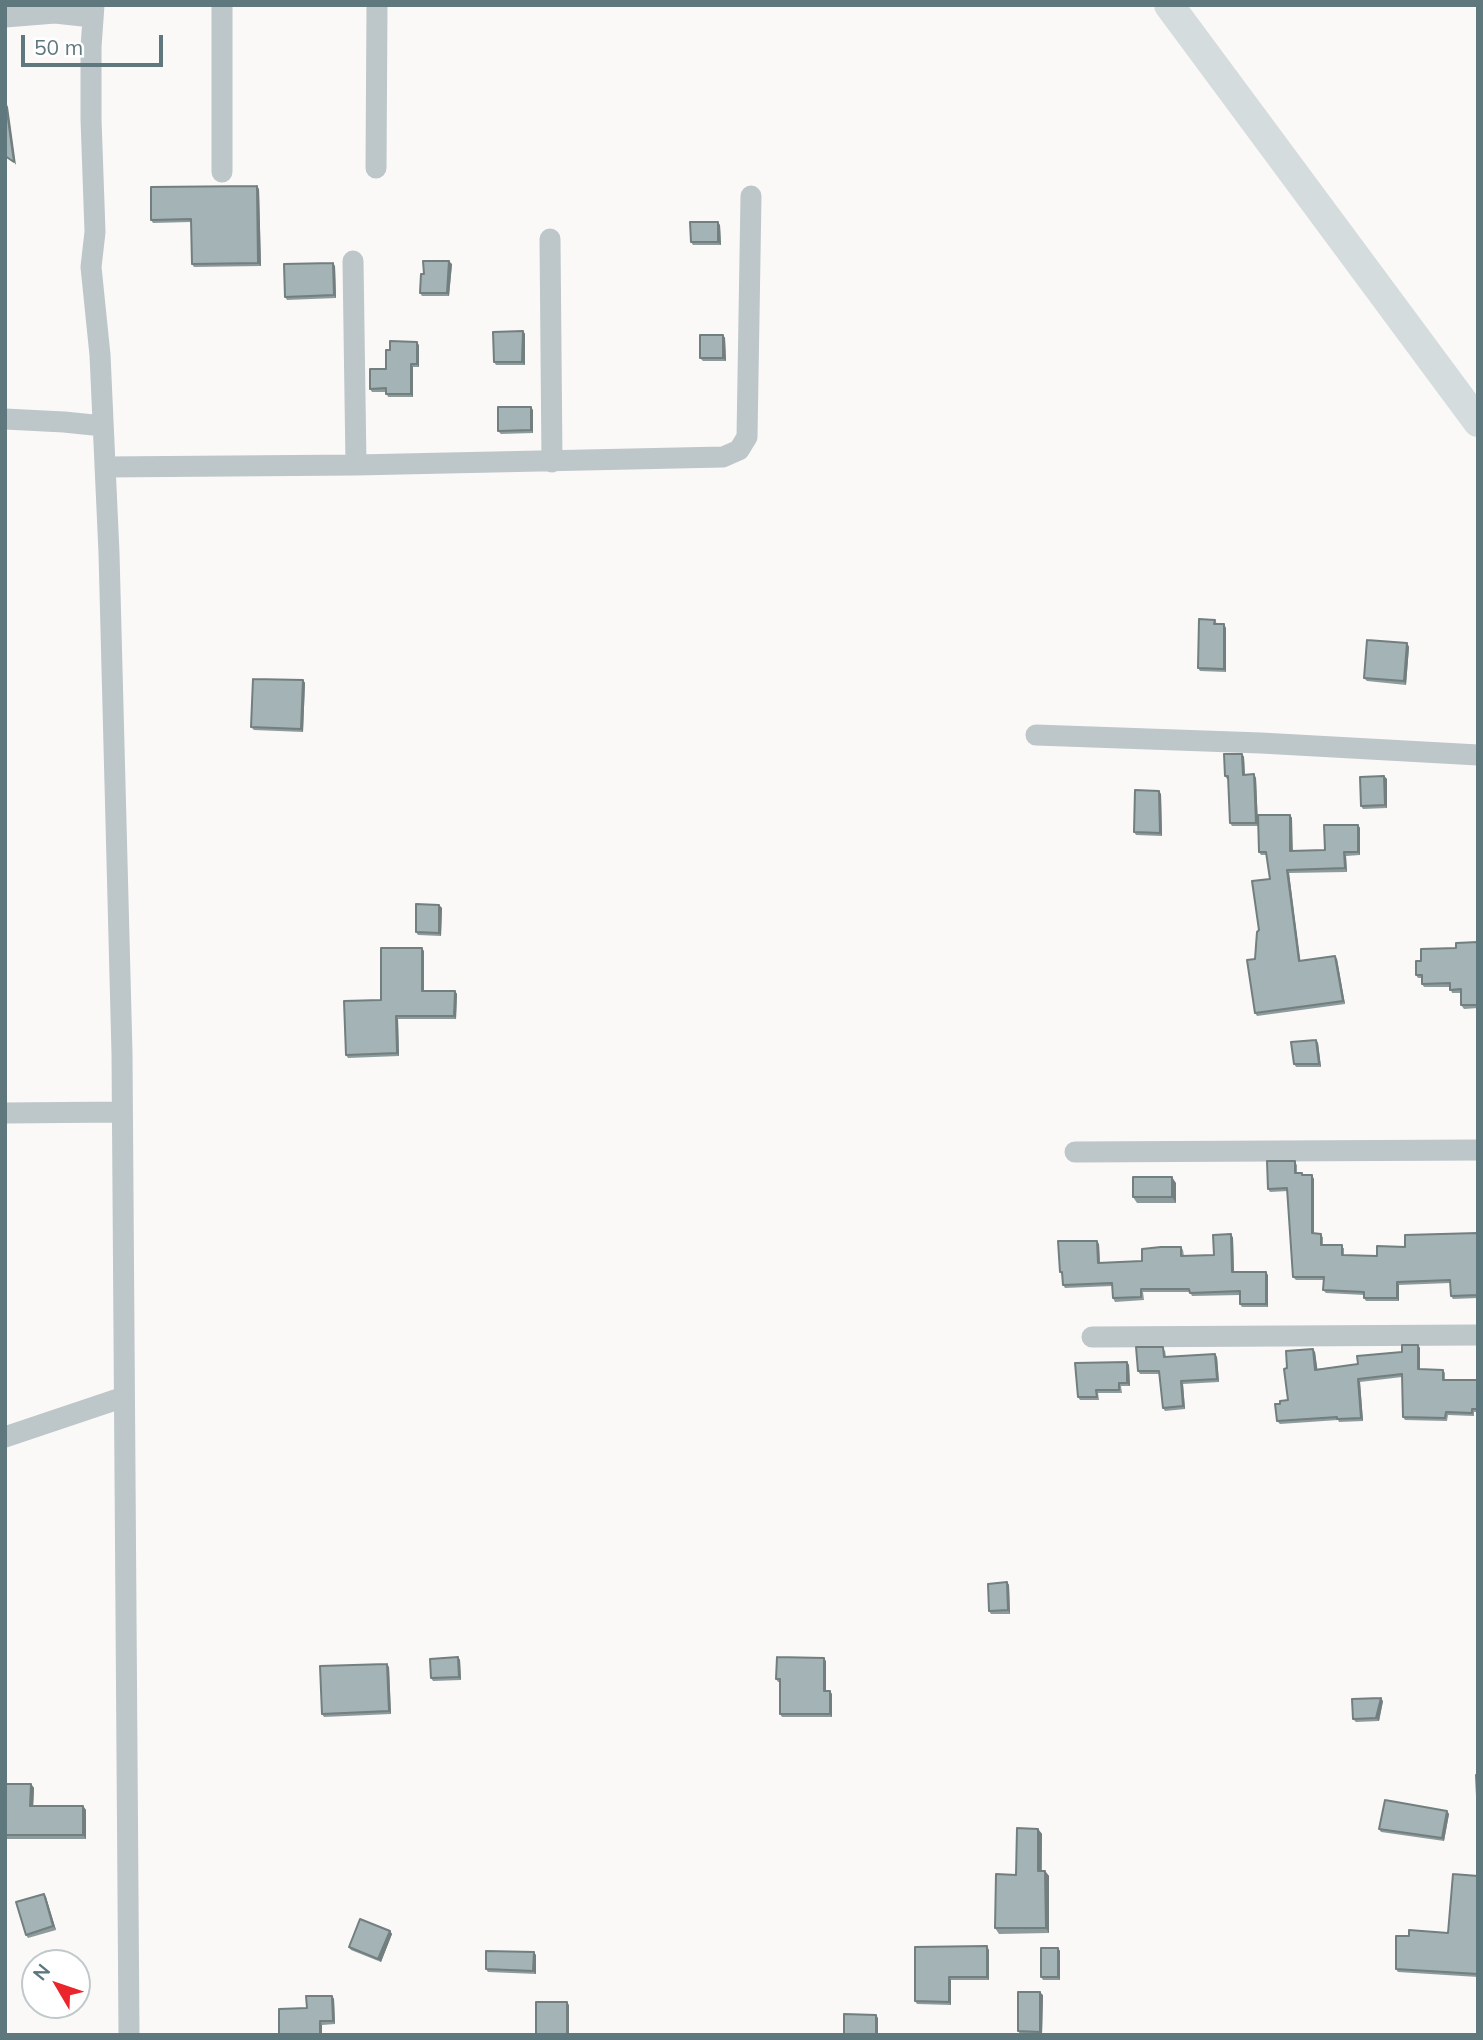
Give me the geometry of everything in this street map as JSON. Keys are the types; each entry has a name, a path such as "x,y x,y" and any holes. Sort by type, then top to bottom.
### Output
{"main road":[{"path":"1169,5 1478,422"}],"street":[{"path":"222,5 222,172"},
{"path":"376,168 377,5"},
{"path":"5,18 93,11 91,107 95,232 91,267 100,355 109,552 122,1112 129,2035"},
{"path":"105,467 552,462 723,457 739,450 747,437 751,196"},
{"path":"550,239 552,462"},
{"path":"352,261 356,465"},
{"path":"5,419 103,426"},
{"path":"1036,735 1261,743 1478,755"},
{"path":"5,1113 122,1112"},
{"path":"1075,1152 1478,1150"},
{"path":"1091,1336 1478,1335"},
{"path":"5,1437 124,1397"}],"building":[{"path":"6,104 14,162 5,156"},
{"path":"257,186 258,263 192,264 191,219 151,220 151,187"},
{"path":"690,222 718,222 718,242 691,242"},
{"path":"423,261 449,261 447,293 420,293 421,274 424,274"},
{"path":"333,263 334,295 285,297 284,264"},
{"path":"523,331 522,362 494,362 493,332"},
{"path":"700,335 723,335 723,358 700,358"},
{"path":"390,341 417,342 417,364 411,364 411,394 386,394 386,388 370,389 370,369 386,369 386,350 390,350"},
{"path":"498,407 531,407 531,430 498,431"},
{"path":"1199,619 1215,620 1214,624 1224,624 1224,669 1198,668"},
{"path":"1367,640 1407,643 1404,681 1364,678"},
{"path":"253,679 303,680 301,729 251,727"},
{"path":"1224,754 1242,754 1243,775 1254,774 1256,823 1230,823"},
{"path":"1384,776 1385,805 1361,806 1360,777"},
{"path":"1135,790 1159,791 1160,833 1134,832"},
{"path":"1258,815 1290,815 1290,851 1325,850 1324,825 1358,825 1358,852 1344,852 1345,868 1287,870 1299,961 1335,956 1343,1001 1255,1013 1247,960 1255,959 1259,930 1252,881 1270,879 1266,852 1259,852"},
{"path":"416,904 439,905 439,933 416,932"},
{"path":"1478,942 1477,1005 1461,1005 1461,989 1450,990 1450,983 1422,984 1422,975 1416,975 1416,961 1421,961 1421,949 1456,948 1456,943"},
{"path":"381,948 422,948 422,991 455,991 454,1016 396,1016 397,1053 346,1055 344,1001 381,1000"},
{"path":"1316,1040 1319,1064 1294,1064 1291,1042"},
{"path":"1267,1161 1295,1161 1295,1173 1312,1175 1312,1233 1321,1234 1321,1245 1342,1245 1342,1255 1377,1256 1377,1246 1405,1247 1405,1235 1478,1233 1478,1295 1451,1296 1450,1280 1397,1282 1397,1298 1364,1298 1364,1292 1323,1290 1324,1277 1293,1277 1287,1188 1268,1189"},
{"path":"1133,1177 1172,1177 1172,1197 1133,1197"},
{"path":"1231,1234 1232,1272 1266,1272 1266,1304 1240,1304 1240,1291 1190,1293 1189,1289 1141,1289 1141,1297 1113,1298 1112,1283 1063,1285 1058,1241 1097,1241 1098,1263 1142,1261 1142,1249 1161,1247 1181,1247 1181,1256 1214,1255 1213,1235"},
{"path":"1402,1345 1418,1345 1418,1369 1443,1370 1443,1380 1478,1380 1478,1409 1472,1409 1472,1413 1446,1412 1445,1418 1403,1417 1402,1374 1358,1379 1361,1418 1277,1421 1275,1404 1288,1400 1284,1369 1287,1368 1286,1351 1313,1349 1315,1370 1358,1364 1357,1356 1402,1352"},
{"path":"1136,1347 1163,1347 1164,1357 1215,1354 1217,1379 1181,1381 1183,1406 1163,1408 1159,1371 1138,1371"},
{"path":"1127,1362 1127,1383 1119,1383 1119,1390 1096,1390 1097,1397 1078,1397 1075,1363"},
{"path":"1007,1582 1008,1610 989,1611 988,1584"},
{"path":"458,1657 459,1677 431,1678 430,1659"},
{"path":"777,1657 824,1658 824,1691 830,1691 830,1714 780,1714 780,1679 776,1679"},
{"path":"387,1664 389,1711 322,1714 320,1666"},
{"path":"1381,1698 1376,1718 1353,1719 1352,1699"},
{"path":"1478,1775 1478,1796 1477,1796"},
{"path":"5,1784 31,1784 30,1806 83,1806 83,1835 5,1835"},
{"path":"1385,1800 1447,1811 1442,1838 1379,1829"},
{"path":"1017,1828 1038,1829 1038,1871 1045,1871 1046,1928 995,1928 996,1874 1016,1875"},
{"path":"1453,1874 1478,1876 1478,1974 1396,1969 1396,1936 1409,1936 1409,1930 1448,1933"},
{"path":"44,1894 53,1926 26,1935 16,1902"},
{"path":"360,1919 390,1931 378,1959 349,1947"},
{"path":"987,1946 987,1977 949,1977 949,2002 915,2001 915,1947"},
{"path":"1041,1948 1058,1948 1058,1977 1041,1977"},
{"path":"486,1951 534,1952 533,1971 486,1969"},
{"path":"1018,1992 1040,1992 1040,2032 1018,2031"},
{"path":"306,1996 332,1996 333,2021 320,2021 320,2035 279,2035 279,2009 307,2008"},
{"path":"536,2002 567,2002 567,2035 536,2035"},
{"path":"844,2014 876,2015 876,2035 844,2035"}]}
